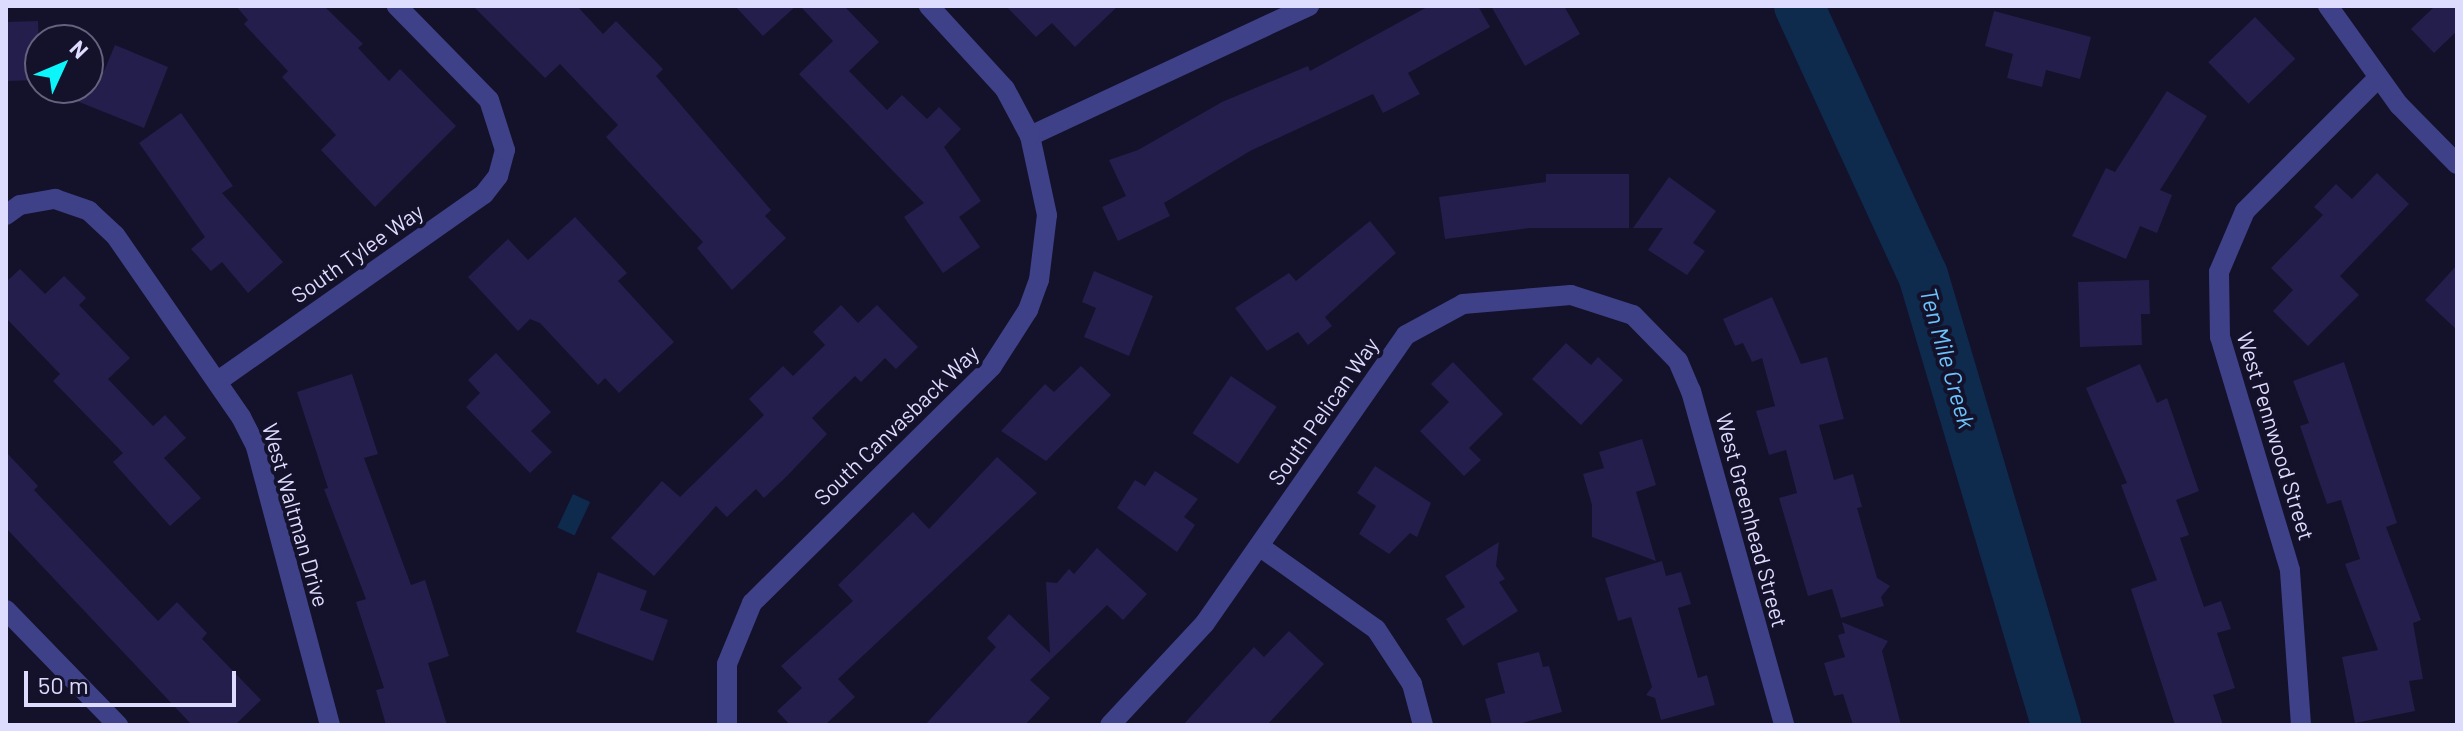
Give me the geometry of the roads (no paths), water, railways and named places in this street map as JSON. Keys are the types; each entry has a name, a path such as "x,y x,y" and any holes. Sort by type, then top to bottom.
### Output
{"street":[{"name":"South Tylee Way","path":"218,381 484,194 498,176 505,150 489,100 397,6"},
{"name":"South Canvasback Way","path":"727,725 727,664 752,603 992,366 1028,310 1039,280 1047,215 1030,136 1005,89 929,6"},
{"path":"1030,136 1309,6"},
{"path":"2328,6 2378,78 2457,164"},
{"name":"West Pennwood Street","path":"2301,725 2290,570 2220,337 2219,272 2245,211 2378,78"},
{"name":"West Waltman Drive","path":"6,215 20,205 55,199 89,211 115,235 218,381 256,447 330,725"},
{"name":"South Pelican Way","path":"1110,725 1205,623 1384,361 1406,335 1433,316 1496,298 1571,295 1633,315 1658,335"},
{"name":"West Greenhead Street","path":"1658,335 1691,391 1784,725"},
{"path":"1259,546 1376,629 1412,684 1423,725"},
{"path":"6,610 118,725"}],"water":[{"path":"573,494 590,502 575,536 557,528"}],"waterway":[{"name":"Ten Mile Creek","path":"1799,6 1923,275 2056,725"}]}
